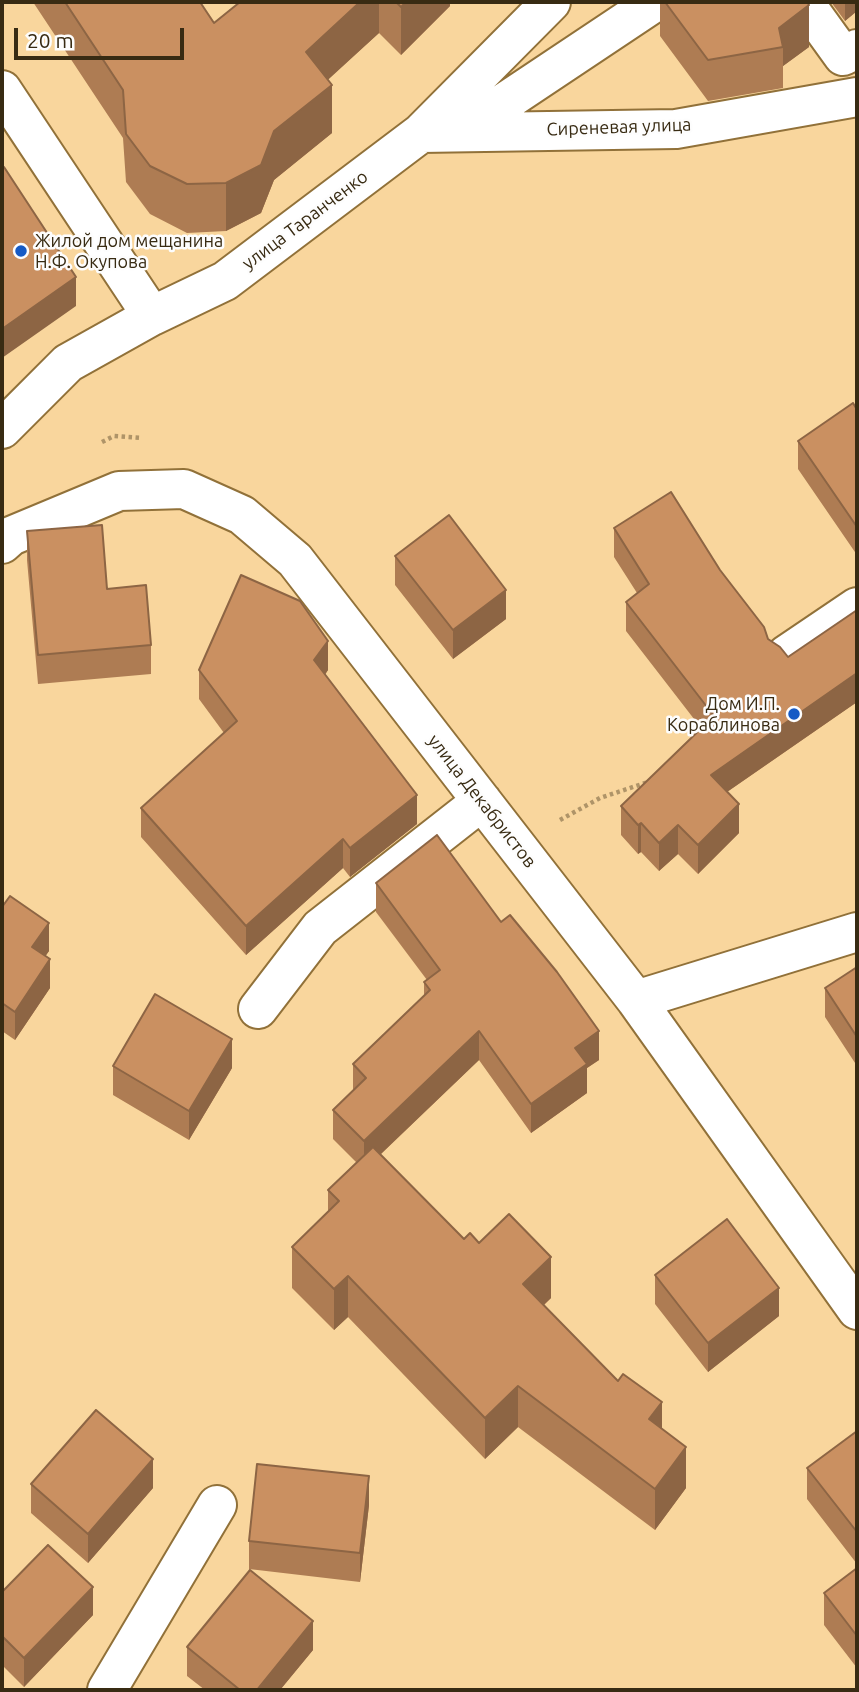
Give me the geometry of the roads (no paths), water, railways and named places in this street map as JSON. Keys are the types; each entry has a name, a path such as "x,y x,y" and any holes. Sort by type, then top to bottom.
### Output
{"street":[{"name":"улица Таранченко","path":"2,429 68,363 152,316 225,281 421,133 551,2"},
{"path":"463,130 655,2"},
{"path":"804,2 843,56 857,49"},
{"path":"2,90 152,316"},
{"name":"Сиреневая улица","path":"421,133 463,130 676,129 857,97"},
{"name":"улица Декабристов","path":"2,544 11,536 118,491 184,489 242,515 295,560 636,1000 857,1310"},
{"path":"786,655 857,607"},
{"path":"258,1009 320,928 482,801"},
{"path":"636,1000 857,932"},
{"path":"107,1690 217,1505"}],"place":[{"name":"Жилой дом мещанина Н.Ф. Окупова","path":"21,251"},
{"name":"Дом И.П. Кораблинова","path":"794,714"}]}
